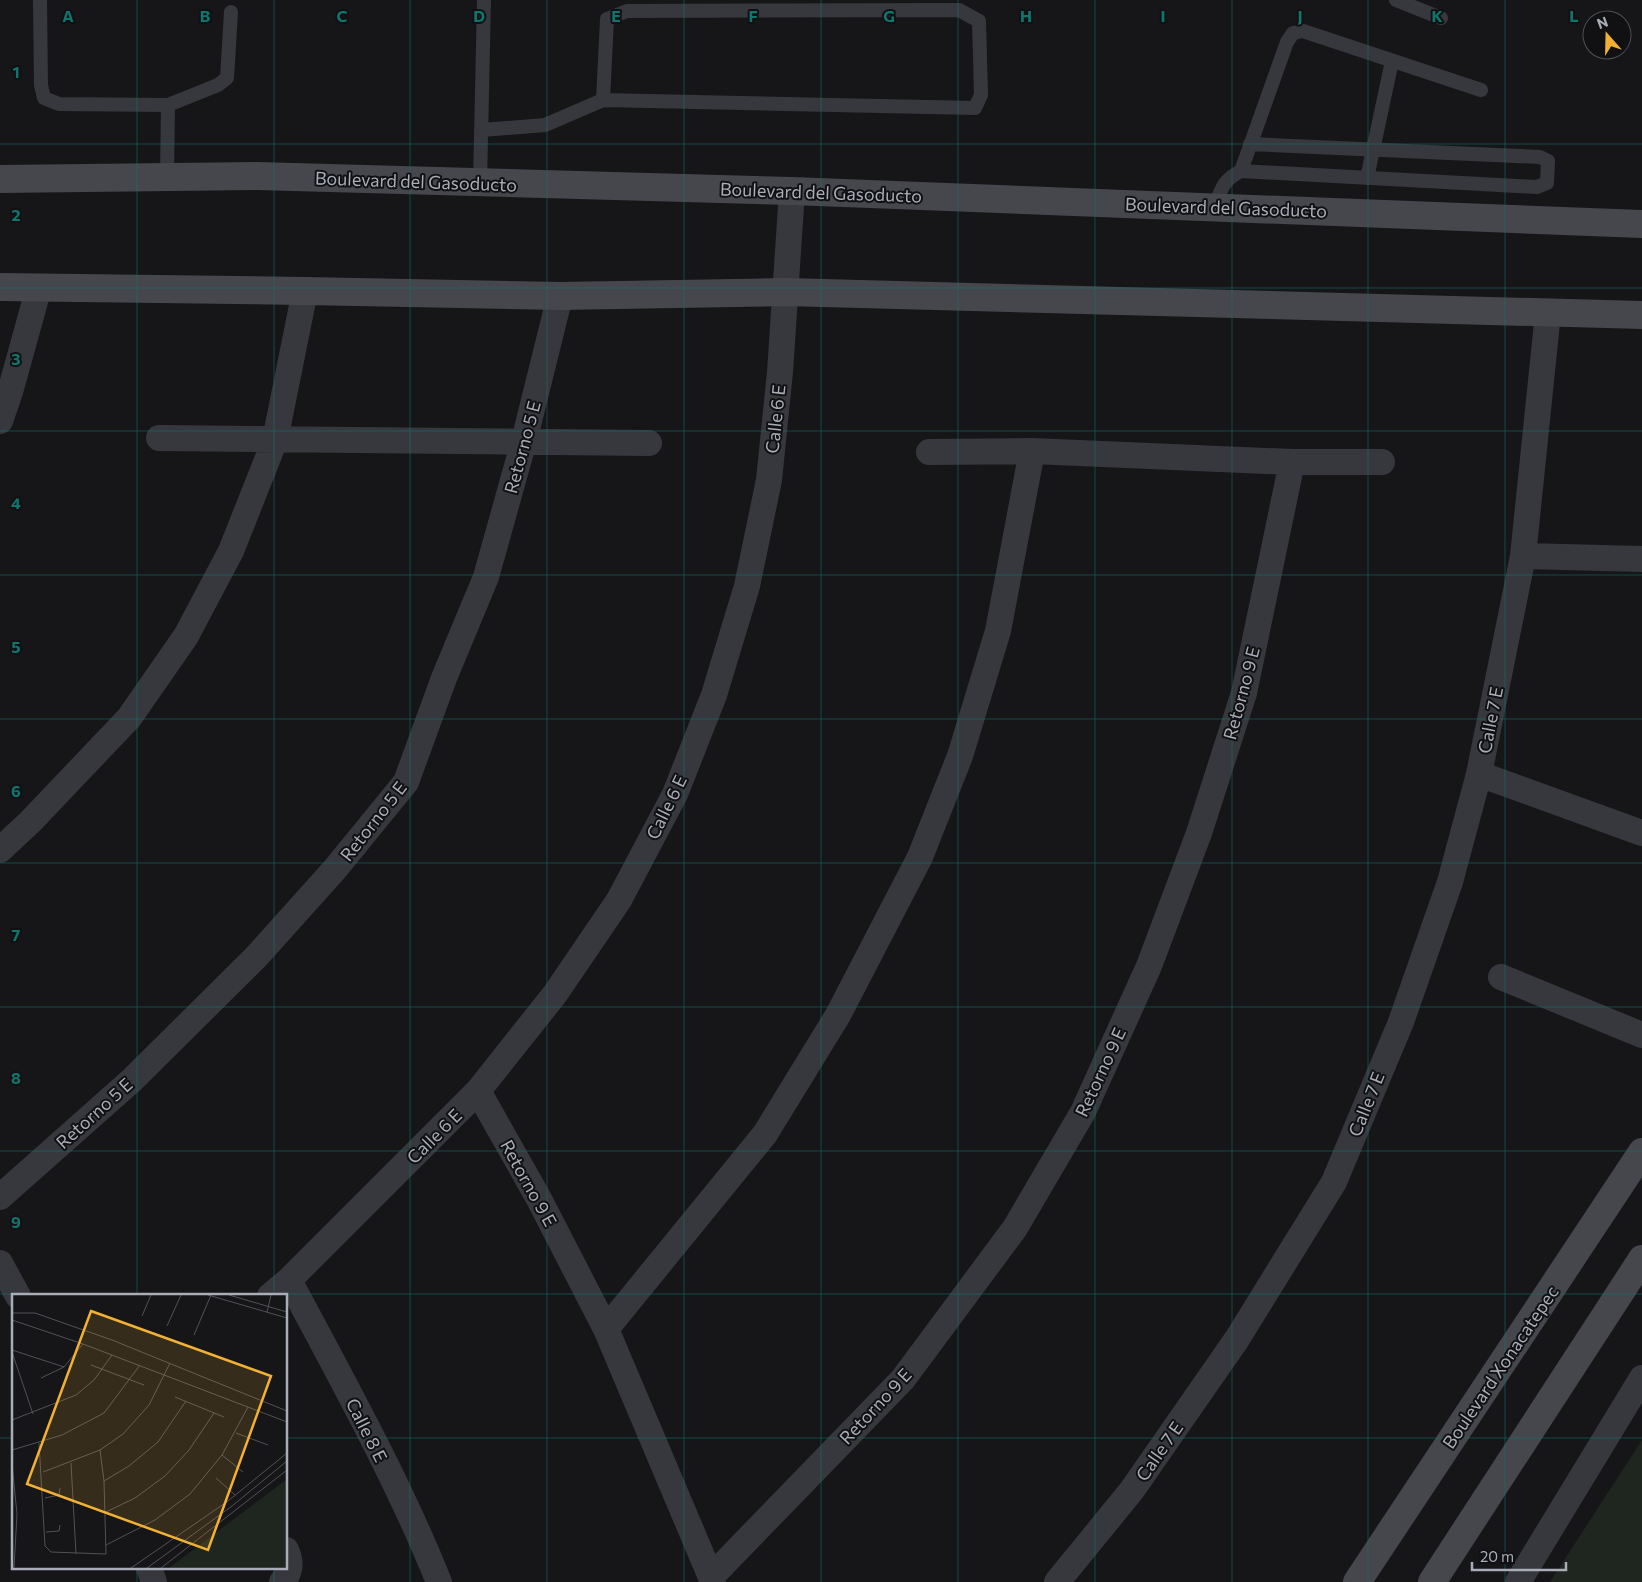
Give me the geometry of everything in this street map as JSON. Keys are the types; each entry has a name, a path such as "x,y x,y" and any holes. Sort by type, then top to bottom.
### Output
{"street":[{"name":"Boulevard del Gasoducto","path":"0,180 257,176 792,191 1642,224"},
{"name":"Calle 6 E","path":"280,1288 478,1091 555,994 619,900 675,794 714,696 747,586 769,480 786,292 792,191"},
{"path":"0,287 560,296 786,292 1642,315"},
{"path":"0,421 39,287"},
{"path":"0,850 30,822 129,718 186,636 231,551 275,440 305,291"},
{"name":"Retorno 5 E","path":"0,1197 132,1080 256,956 335,869 406,782 444,678 486,576 524,441 560,296"},
{"name":"Calle 7 E","path":"1057,1582 1143,1475 1237,1339 1334,1182 1401,1022 1450,882 1479,774 1523,556 1548,313"},
{"path":"159,438 649,443"},
{"path":"929,452 1032,451 1292,462 1382,462"},
{"path":"606,1329 765,1134 838,1015 920,857 960,756 998,631 1032,451"},
{"name":"Retorno 9 E","path":"478,1091 539,1199 606,1329 712,1580 903,1379 1015,1228 1083,1112 1149,966 1199,834 1244,693 1292,462"},
{"path":"1523,556 1642,559"},
{"path":"1479,774 1642,833"},
{"path":"1501,977 1642,1035"},
{"name":"Boulevard Xonacatepec","path":"1357,1582 1642,1152"},
{"path":"1432,1582 1642,1259"},
{"path":"0,1263 17,1294"},
{"name":"Calle 8 E","path":"288,1301 375,1443 424,1545 439,1582"},
{"path":"1518,1582 1642,1378"},
{"path":"282,1582 288,1575 291,1566 288,1556"},
{"path":"150,1570 154,1582"}],"lane":[{"path":"40,0 41,85 44,98 59,104 168,104 218,85 227,78 231,12"},
{"path":"480,182 484,0"},
{"path":"1396,0 1441,18"},
{"path":"482,130 545,125 604,100 975,108 981,95 978,21 959,10 627,11 607,19 604,100"},
{"path":"1241,171 1287,42 1293,33 1304,31 1481,90"},
{"path":"1367,178 1392,61"},
{"path":"168,104 168,177"},
{"path":"1215,207 1223,184 1241,171 1537,187 1547,183 1548,161 1540,157 1250,144"}],"shaded area":[{"path":"1642,1440 1642,1582 1550,1582"}]}
